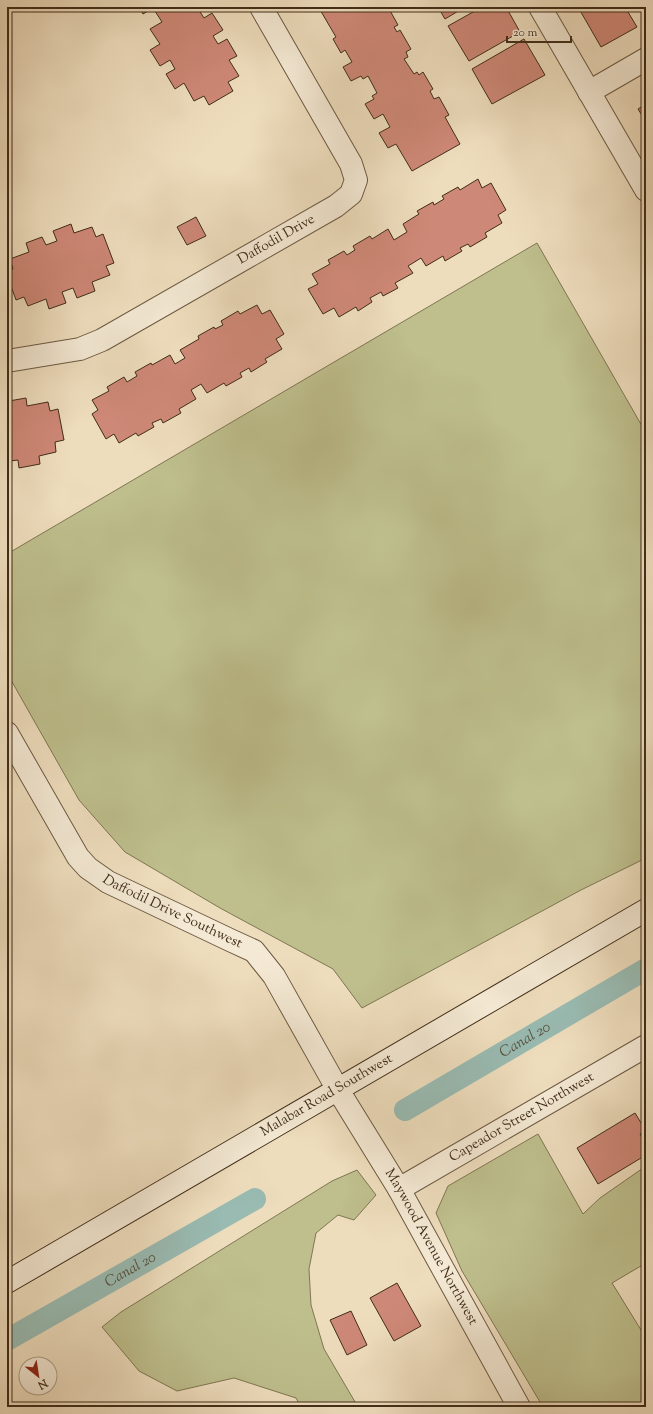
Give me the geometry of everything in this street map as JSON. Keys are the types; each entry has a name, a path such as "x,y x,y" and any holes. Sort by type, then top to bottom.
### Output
{"street":[{"name":"Daffodil Drive","path":"7,361 80,349 102,340 336,206 351,194 356,180 351,164 262,7"},
{"path":"540,7 646,190"},
{"path":"589,92 646,60"},
{"name":"Daffodil Drive Southwest","path":"7,733 78,857 88,868 108,882 254,950 274,976 338,1090"},
{"name":"Malabar Road Southwest","path":"7,1282 646,910"},
{"name":"Capeador Street Northwest","path":"399,1190 646,1046"},
{"name":"Maywood Avenue Northwest","path":"338,1090 399,1190 519,1407"}],"green space":[{"path":"537,243 646,433 646,858 581,890 362,1008 333,969 220,908 125,852 79,800 7,673 7,554"},
{"path":"538,1134 583,1214 600,1198 646,1166 646,1263 612,1283 646,1338 646,1407 543,1407 462,1271 436,1213 448,1186"},
{"path":"357,1170 376,1195 354,1220 338,1215 316,1233 309,1269 311,1305 324,1349 358,1407 301,1407 296,1398 234,1378 177,1391 139,1371 102,1327 121,1312 332,1181"}],"building":[{"path":"139,7 197,7 204,18 212,13 223,30 213,36 218,44 227,39 237,56 229,60 239,76 228,82 233,91 209,105 204,96 194,101 184,83 175,89 166,74 175,69 170,60 160,66 150,50 160,44 150,29 162,22 153,8 143,14"},
{"path":"388,7 398,25 394,27 397,32 400,30 411,49 406,52 408,57 404,59 414,74 417,72 419,75 423,72 433,89 430,91 434,99 439,97 449,115 445,117 460,144 412,171 396,144 388,148 379,133 390,127 383,114 374,119 365,104 374,99 372,96 377,93 368,76 363,79 361,76 351,81 343,67 352,62 345,50 341,53 333,39 336,37 319,8"},
{"path":"438,7 465,7 445,19"},
{"path":"482,7 506,7 520,32 469,61 448,26"},
{"path":"578,7 625,7 637,27 601,47"},
{"path":"524,39 545,75 492,104 472,69"},
{"path":"646,104 646,122 638,109"},
{"path":"478,179 482,188 491,183 506,210 498,215 502,223 485,233 487,237 470,247 468,244 460,248 462,251 445,261 443,256 426,266 421,258 408,266 413,273 395,283 398,288 383,296 381,292 370,298 372,302 358,311 356,307 339,317 334,308 323,314 308,289 318,284 312,274 330,264 328,260 344,251 347,255 355,250 353,246 370,236 372,239 388,229 394,240 407,232 403,224 419,214 417,211 433,202 434,205 444,199 442,196 458,187 460,190"},
{"path":"196,217 206,236 187,245 177,227"},
{"path":"71,224 74,233 92,227 96,237 103,234 114,263 106,266 110,275 92,282 95,291 77,298 73,288 62,292 66,303 49,309 46,299 28,306 24,297 16,300 7,275 7,272 13,269 10,259 29,252 26,243 42,237 46,245 57,241 53,231"},
{"path":"257,305 262,314 270,310 284,334 276,339 282,349 265,359 267,362 251,372 249,368 240,373 242,377 226,386 224,383 207,393 201,384 191,390 196,399 179,409 181,413 163,423 161,419 152,423 154,427 138,436 136,433 119,443 114,434 106,439 92,414 98,410 92,400 109,391 107,387 124,377 127,382 137,376 135,372 151,363 152,365 170,355 175,364 185,358 180,350 199,339 198,336 214,327 215,329 223,325 221,321 238,311 240,314"},
{"path":"26,398 27,406 48,402 50,411 58,409 64,440 55,442 56,452 39,456 40,464 19,468 18,460 10,461 11,468 7,468 7,411 11,410 9,401"},
{"path":"635,1113 646,1131 640,1134 644,1141 641,1143 646,1155 598,1184 577,1148"},
{"path":"397,1283 421,1326 394,1341 370,1298"},
{"path":"351,1311 367,1345 347,1355 330,1320"}],"waterway":[{"name":"Canal 20","path":"405,1110 646,969"},
{"name":"Canal 20","path":"7,1340 255,1199"}]}
